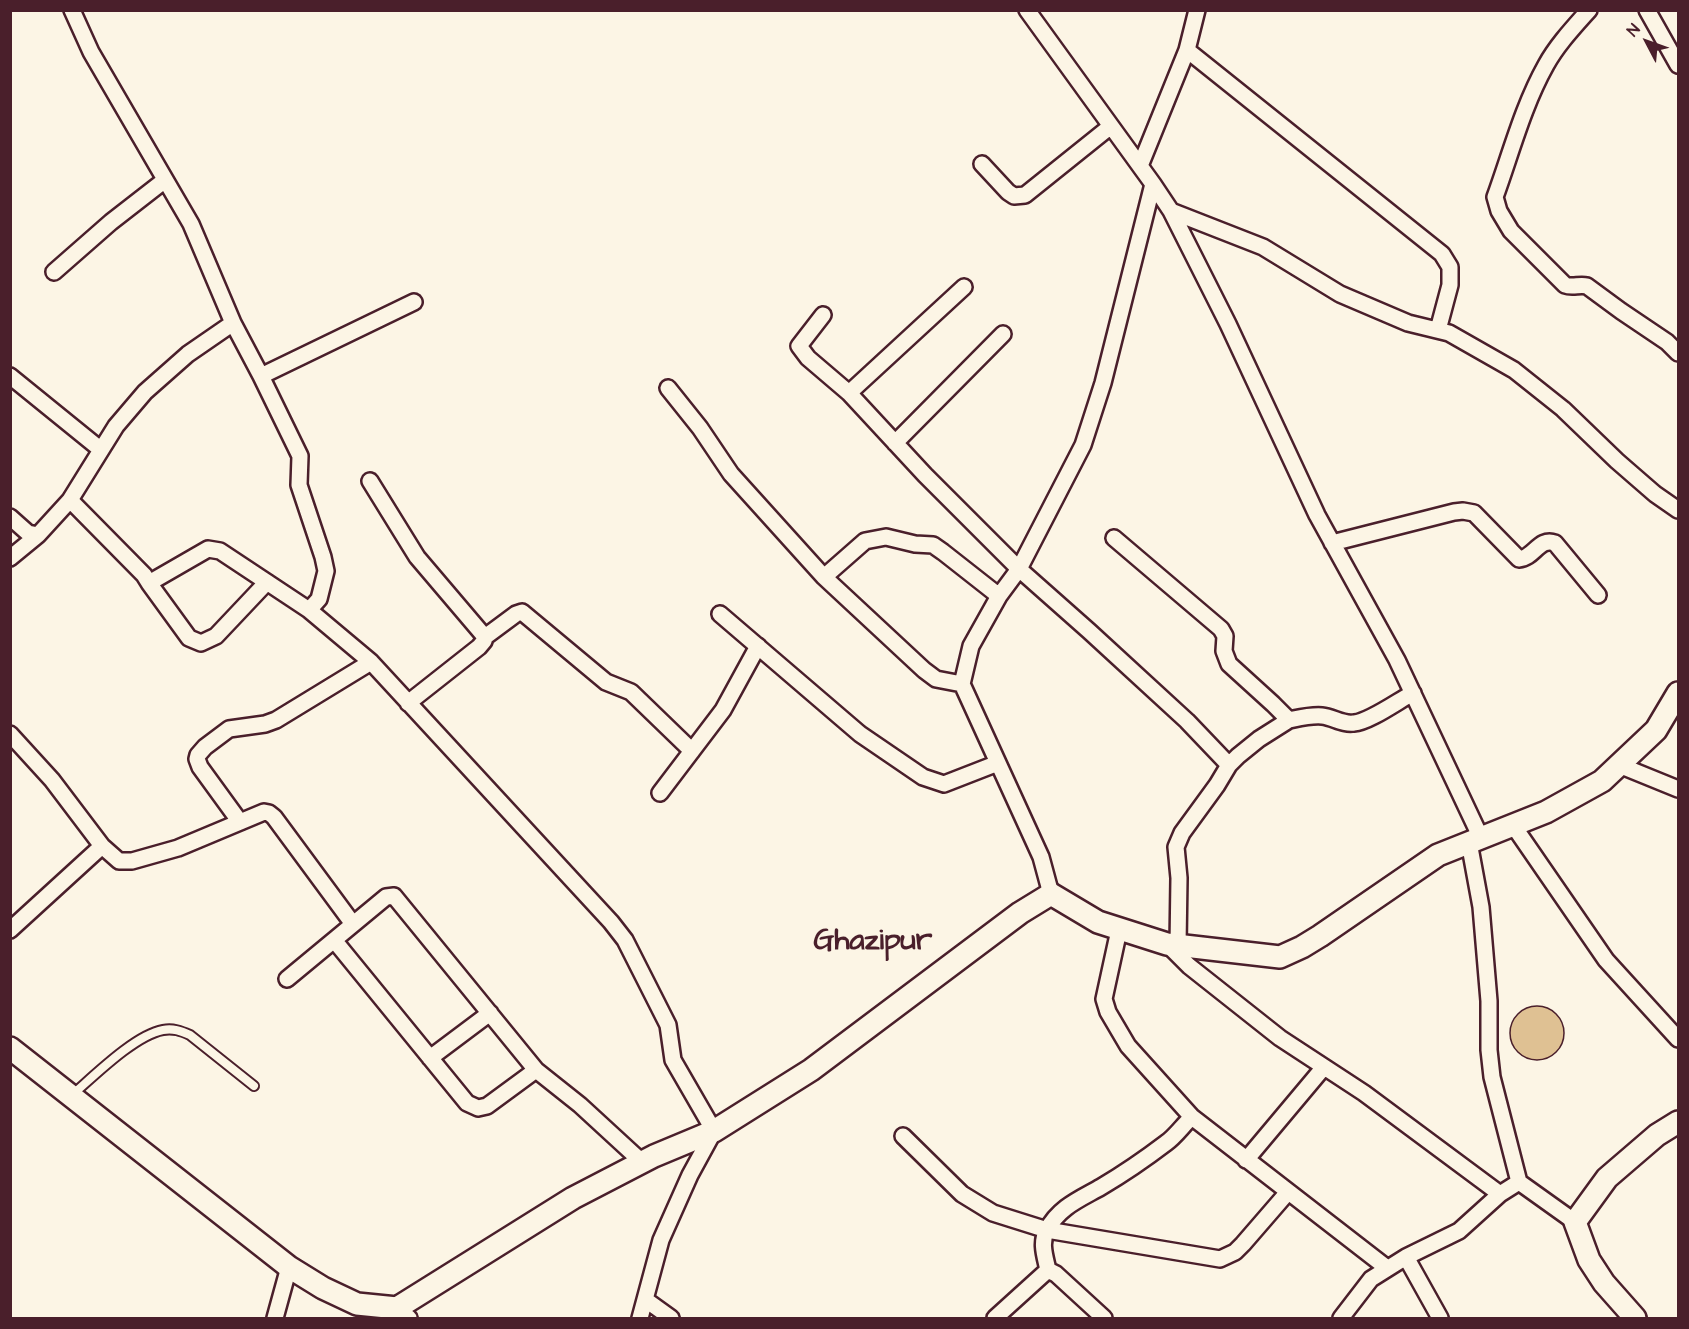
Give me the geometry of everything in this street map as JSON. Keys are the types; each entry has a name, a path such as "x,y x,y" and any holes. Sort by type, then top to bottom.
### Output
{"street":[{"path":"72,10 91,52 191,224 233,323 300,456 299,484 326,571 319,599 309,610"},
{"path":"1027,10 1171,211 1228,324 1317,515 1413,693 1475,840 1489,1001 1491,1077 1519,1182 1575,1222 1589,1260 1604,1283 1635,1318"},
{"path":"1140,166 1187,50 1197,10"},
{"path":"1589,10 1547,63 1533,90 1495,197 1499,211 1511,231 1565,285 1587,286 1621,312 1667,342 1678,353"},
{"path":"1647,10 1678,65"},
{"path":"1187,50 1442,254 1450,267 1450,285 1438,330"},
{"path":"982,164 1008,192 1014,196 1025,195 1111,126"},
{"path":"54,272 111,222 165,180"},
{"path":"1153,184 1103,383 1083,446 1018,569 999,596 971,646 962,684 1041,857 1051,894 1098,922 1172,945 1280,957 1320,936 1438,855 1546,812 1602,782 1656,730 1678,693"},
{"path":"1171,211 1263,247 1340,294 1408,323 1449,333 1514,370 1563,409 1655,494 1678,510"},
{"path":"849,393 964,287"},
{"path":"261,376 414,302"},
{"path":"824,315 799,346 808,358 849,393 924,475 1018,569 1187,721 1229,765"},
{"path":"10,558 38,535 70,500 100,449 145,392 188,354 233,323"},
{"path":"895,443 1003,334"},
{"path":"10,376 100,449"},
{"path":"668,388 700,428 731,474 824,577 930,675 936,679 962,684"},
{"path":"370,481 417,557 485,637"},
{"path":"70,500 144,575 189,638 201,643 216,636 267,582"},
{"path":"1332,543 1463,511 1474,513 1519,559 1526,559 1544,543 1549,541 1555,543 1598,595"},
{"path":"10,517 28,533 38,535"},
{"path":"824,577 865,541 886,537 915,544 933,545 999,596"},
{"path":"1114,538 1221,628 1225,636 1224,651 1229,664 1289,720"},
{"path":"149,583 208,549 220,551 309,610 371,662 625,940 668,1025 673,1060 714,1131"},
{"path":"408,703 479,647 485,637 522,612 606,682 631,692 692,751"},
{"path":"720,614 861,734 922,777 944,784 998,763"},
{"path":"660,793 723,710 758,646"},
{"path":"240,822 200,767 198,755 229,729 265,724 276,720 371,662"},
{"path":"1413,693 1354,723 1320,716 1289,720 1259,739 1229,765 1217,786 1182,832 1176,847 1179,878 1172,945 1189,966 1280,1038 1364,1093 1500,1194"},
{"path":"10,734 52,780 102,846 119,861 132,861 178,848 264,812 269,813 353,924"},
{"path":"1619,765 1678,789"},
{"path":"1513,825 1606,960 1678,1039"},
{"path":"10,930 102,846"},
{"path":"10,1048 290,1267 323,1288 357,1304 403,1313 476,1260 573,1198 642,1162 714,1131 811,1070 1011,920 1051,894"},
{"path":"287,979 386,897 394,896 536,1071 580,1105 642,1162"},
{"path":"1119,930 1104,999 1108,1012 1128,1046 1192,1117 1387,1268"},
{"path":"334,940 467,1103 478,1108 487,1106 536,1071"},
{"path":"430,1058 490,1013"},
{"path":"1246,1160 1324,1067"},
{"path":"1048,1270 1043,1246 1047,1230 1061,1211 1074,1201 1100,1188 1168,1142 1192,1117"},
{"path":"1575,1222 1608,1178 1657,1135 1678,1122"},
{"path":"640,1318 661,1240 690,1175 714,1131"},
{"path":"903,1136 962,1194 993,1213 1047,1230 1220,1259 1235,1252 1288,1192"},
{"path":"1341,1318 1371,1279 1406,1257 1460,1231 1500,1194 1519,1182"},
{"path":"1406,1257 1440,1318"},
{"path":"275,1318 290,1267"},
{"path":"995,1318 1048,1270"},
{"path":"1048,1270 1056,1274 1104,1318"},
{"path":"646,1300 671,1318"}],"lane":[{"path":"71,1096 134,1043 147,1035 163,1030 178,1030 190,1035 254,1086"}],"building":[{"path":"1532,1006 1542,1006 1552,1010 1560,1018 1564,1033 1560,1048 1552,1056 1542,1060 1532,1060 1522,1056 1514,1048 1510,1038 1510,1028 1514,1018 1522,1010"}],"district":[{"name":"Ghazipur","path":"873,943"}]}
